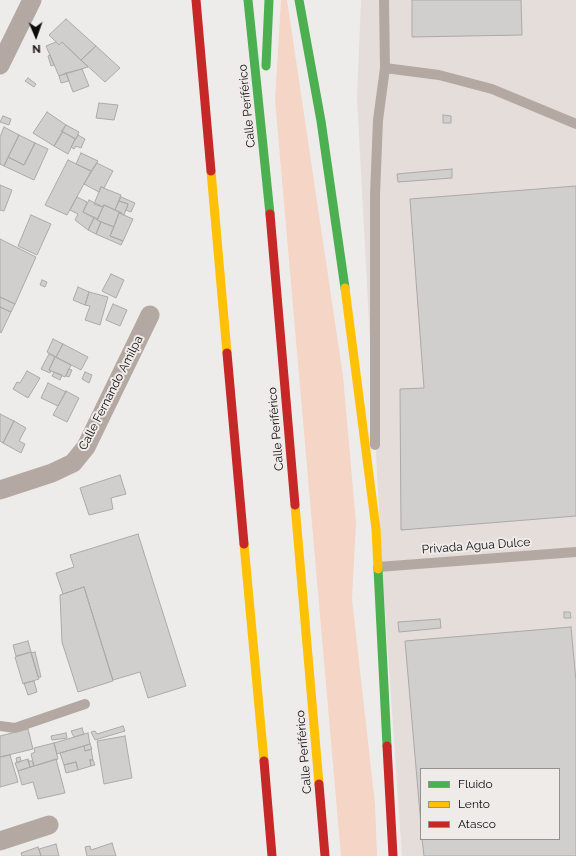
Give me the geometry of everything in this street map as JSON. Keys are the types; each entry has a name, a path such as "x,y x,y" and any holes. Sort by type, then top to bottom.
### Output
{"highway":[{"path":"194,0 198,24 272,856"},
{"name":"Calle Periférico","path":"248,0 263,134 325,856"},
{"path":"263,134 269,0"},
{"path":"299,0 323,136 358,379 376,529 393,856"}],"street":[{"path":"0,65 32,0"},
{"name":"Calle Fernando Amilpa","path":"0,490 52,473 73,462 82,452 86,447 150,315"},
{"path":"0,841 49,825"}],"lane":[{"path":"376,529 375,195 378,120 385,68 384,0"},
{"path":"385,68 439,75 492,89 576,124"},
{"name":"Privada Agua Dulce","path":"378,567 576,552"},
{"path":"0,726 15,728 85,704"}],"shaded area":[{"path":"281,0 287,0 343,376 356,523 352,599 375,804 377,856 341,856 275,100"},
{"path":"361,0 576,0 576,856 402,856 382,566 357,98"}],"building":[{"path":"412,0 521,0 522,35 412,37"},
{"path":"66,19 96,46 81,60 62,42 59,45 49,35"},
{"path":"56,42 59,45 62,42 88,67 59,76 46,46"},
{"path":"96,46 120,68 105,82 81,60"},
{"path":"50,55 54,65 51,66 48,56"},
{"path":"82,69 89,86 73,92 66,73"},
{"path":"66,73 69,81 61,83 59,76"},
{"path":"28,78 36,84 34,87 25,81"},
{"path":"99,103 118,105 114,120 96,118"},
{"path":"47,112 66,125 54,146 33,133"},
{"path":"443,115 451,116 451,123 443,123"},
{"path":"3,116 11,119 9,125 0,122"},
{"path":"66,125 79,132 76,139 61,131"},
{"path":"4,127 19,135 4,166 0,164 0,137"},
{"path":"63,132 75,139 68,154 54,146"},
{"path":"19,135 35,143 24,165 8,157"},
{"path":"78,135 85,139 81,148 76,146 74,149 71,147"},
{"path":"35,143 48,149 34,180 4,166 8,157 24,165"},
{"path":"81,153 98,161 91,171 76,164"},
{"path":"68,160 91,171 67,215 45,205"},
{"path":"97,163 113,171 104,188 101,187 99,192 84,184"},
{"path":"452,169 452,178 398,182 397,174"},
{"path":"0,185 12,190 4,211 0,210"},
{"path":"576,186 576,516 401,530 400,389 424,388 410,199"},
{"path":"101,187 121,195 115,210 104,205 103,207 94,204"},
{"path":"77,197 87,202 83,212 94,218 88,230 75,220 78,214 70,210"},
{"path":"121,197 135,203 131,212 126,210 128,204 119,201"},
{"path":"89,200 103,207 98,219 83,212"},
{"path":"119,201 128,204 124,215 115,210"},
{"path":"104,205 122,213 119,213 114,227 97,220"},
{"path":"119,213 133,219 123,241 110,236"},
{"path":"31,215 51,224 37,255 18,246"},
{"path":"94,218 101,222 96,234 88,230"},
{"path":"101,222 114,227 110,236 123,241 121,245 96,234"},
{"path":"0,239 36,257 15,304 0,297"},
{"path":"111,274 124,280 116,298 102,291"},
{"path":"42,280 47,282 45,287 40,285"},
{"path":"78,287 89,292 85,305 73,300"},
{"path":"89,292 108,297 100,325 85,320 90,306 85,305"},
{"path":"0,297 15,304 11,312 0,307"},
{"path":"113,304 127,310 120,326 106,320"},
{"path":"0,307 11,312 1,333 0,332"},
{"path":"53,339 63,344 56,357 47,352"},
{"path":"63,344 88,357 81,370 56,357"},
{"path":"49,354 55,357 49,370 51,371 50,373 41,369"},
{"path":"55,357 71,365 65,377 49,370"},
{"path":"69,369 72,370 69,377 66,376"},
{"path":"27,371 40,378 28,398 13,389 17,382 20,383"},
{"path":"54,372 62,375 60,380 52,376"},
{"path":"85,372 92,375 89,383 82,379"},
{"path":"48,383 66,392 58,406 41,398"},
{"path":"66,391 79,398 67,422 53,415"},
{"path":"0,414 14,421 3,443 0,441"},
{"path":"14,421 26,428 19,441 25,444 21,453 3,443"},
{"path":"120,475 126,494 111,498 113,509 89,515 80,488"},
{"path":"138,534 186,686 148,698 140,672 113,680 84,587 63,594 56,573 74,567 70,555"},
{"path":"84,587 113,681 78,692 62,642 60,595"},
{"path":"564,612 570,612 571,618 564,618"},
{"path":"440,619 441,628 399,632 398,622"},
{"path":"571,627 576,681 576,856 424,856 422,840 560,840 560,768 420,768 420,814 405,641"},
{"path":"28,641 31,652 16,656 13,645"},
{"path":"31,652 39,679 23,684 15,657"},
{"path":"35,652 41,677 38,677 31,653"},
{"path":"34,681 37,692 28,695 24,683"},
{"path":"123,726 125,731 95,740 91,732 95,731 97,734"},
{"path":"82,728 84,734 74,737 71,731"},
{"path":"28,729 33,749 0,757 0,736"},
{"path":"66,733 67,738 52,740 51,736"},
{"path":"88,733 90,744 57,754 54,743"},
{"path":"125,736 132,778 104,784 97,741"},
{"path":"54,743 58,759 34,766 31,754 35,752 34,748"},
{"path":"90,744 92,749 85,751 84,746"},
{"path":"84,746 85,751 91,749 93,760 90,760 91,766 78,770 76,762 64,765 60,753"},
{"path":"10,755 18,782 0,787 0,757"},
{"path":"20,757 21,761 17,763 16,758"},
{"path":"28,759 30,767 18,771 15,763"},
{"path":"56,759 65,793 38,799 33,782 22,785 18,771"},
{"path":"90,760 93,760 95,765 91,766"},
{"path":"28,761 32,761 34,766 30,767"},
{"path":"76,762 78,770 66,773 64,765"},
{"path":"112,843 116,856 87,856 85,847 90,846 91,850"},
{"path":"56,844 59,856 41,856 39,849"},
{"path":"38,847 41,856 22,856 21,853"}],"traffic: fast":[{"path":"248,0 270,214"},
{"path":"266,66 269,0"},
{"path":"299,0 321,121 345,288"},
{"path":"378,569 387,746"}],"traffic: slow":[{"path":"211,171 227,353"},
{"path":"345,288 376,529 378,569"},
{"path":"295,505 319,784"},
{"path":"244,544 264,761"}],"traffic: jam":[{"path":"196,0 211,171"},
{"path":"270,214 295,505"},
{"path":"227,353 244,544"},
{"path":"387,746 393,856"},
{"path":"264,761 272,856"},
{"path":"319,784 325,856"}]}
